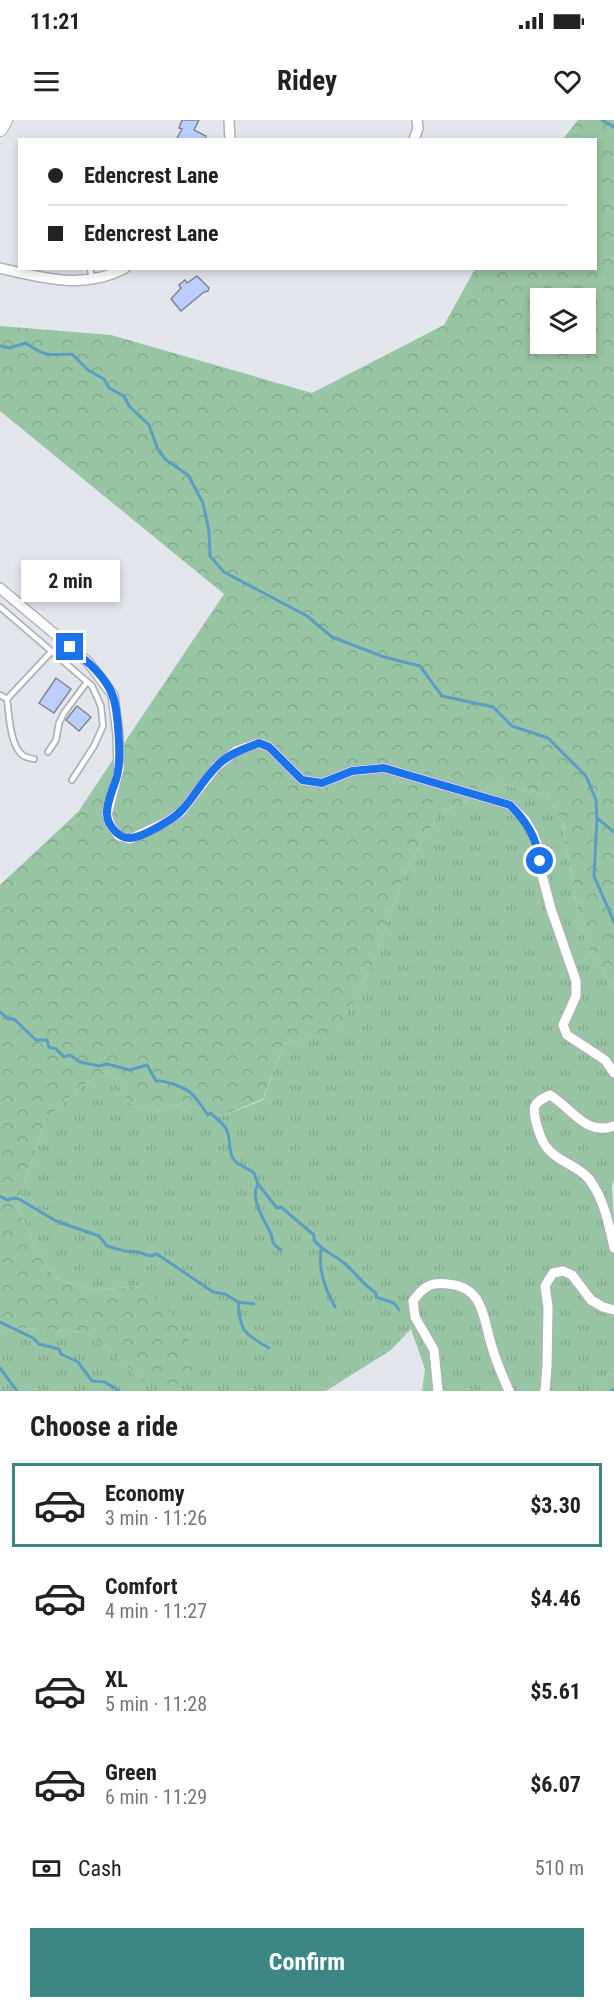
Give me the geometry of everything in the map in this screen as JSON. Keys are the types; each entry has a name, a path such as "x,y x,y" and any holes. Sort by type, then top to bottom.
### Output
{"street":[{"path":"0,129 5,120"},
{"path":"228,120 230,138"},
{"path":"415,138 418,128 417,120"},
{"path":"0,268 35,272 74,281 91,274 122,270"},
{"path":"0,588 88,662 102,678 112,695 118,735 119,770 107,815 111,826 119,836 130,839 166,822 181,812 216,767 236,751 259,743 269,747 302,780 322,783 352,771 384,768 510,805 525,820 535,840 551,909 576,981 576,996 563,1024 567,1035 578,1045 605,1060 614,1073"},
{"path":"614,1126 603,1130 586,1125 563,1103 550,1095 539,1100 534,1107 536,1124 548,1149 587,1177 597,1192 608,1219 614,1248"},
{"path":"545,1391 548,1307 545,1286 553,1273 563,1271 572,1275 591,1299 603,1307 614,1310"},
{"path":"438,1391 434,1350 415,1317 413,1301 423,1288 440,1283 458,1284 473,1294 483,1308 492,1347 509,1391"}],"lane":[{"path":"0,607 92,686 101,706 103,726 94,746 72,780"},
{"path":"7,699 51,652"},
{"path":"48,752 56,740 59,723 64,713 87,682"},
{"path":"0,695 7,699"},
{"path":"7,699 11,728 18,749 24,756 33,759"}],"green space":[{"path":"578,120 614,120 614,988 588,949 578,913 563,825 548,795 498,783 438,815 406,870 372,967 338,1030 284,1044 263,1099 221,1116 184,1102 155,1113 132,1106 110,1072 87,1082 46,1119 17,1206 35,1246 55,1278 93,1290 142,1286 177,1319 199,1362 177,1387 141,1380 108,1348 85,1332 23,1328 0,1333 0,885 78,812 224,594 0,411 0,326 111,335 312,393 444,325 474,270 597,270 597,138 564,138"},
{"path":"498,783 548,795 563,825 578,913 588,949 614,988 614,1180 612,1187 614,1368 593,1391 423,1391 427,1369 411,1327 390,1349 322,1391 0,1391 0,1333 23,1328 85,1332 108,1348 141,1380 142,1286 93,1290 55,1278 35,1246 17,1206 46,1119 87,1082 110,1072 132,1106 155,1113 184,1102 221,1116 263,1100 284,1044 338,1029 372,967 406,870 438,815"},
{"path":"412,1326 427,1369 423,1391 425,1369 411,1329 391,1350 326,1391 322,1391 389,1349"},
{"path":"614,1368 614,1391 593,1391"}],"building":[{"path":"182,120 199,120 194,130 206,136 205,138 177,138 182,129 179,128"},
{"path":"197,276 209,288 208,291 181,311 171,299 181,288 179,285"},
{"path":"56,678 71,689 54,713 39,703"},
{"path":"77,706 91,717 79,731 66,720"}],"waterway":[{"path":"602,120 614,127"},
{"path":"0,346 9,348 26,343 48,354 72,354 88,370 104,379 109,388 124,396 129,406 149,425 158,450 166,460 188,475 203,503 209,531 210,556 224,572 307,616 332,637 384,657 420,666 442,696 493,707 512,726 548,738 586,776 596,800 594,876 614,922"},
{"path":"597,818 614,832"},
{"path":"0,1012 8,1019 14,1019 36,1040 47,1040 49,1047 56,1049 64,1057 70,1055 80,1062 99,1066 107,1064 130,1070 147,1065 156,1081 176,1085 191,1093 208,1115 211,1113 224,1125 234,1160 254,1173 258,1184 277,1208 281,1207 314,1235 317,1244 348,1267 376,1293 376,1297 394,1303 399,1310"},
{"path":"258,1184 255,1196 259,1209 273,1243 281,1250"},
{"path":"0,1196 7,1200 19,1199 56,1221 99,1236 107,1246 150,1256 157,1254 213,1292 225,1294 238,1302 240,1320 245,1331 269,1348"},
{"path":"321,1250 323,1279 335,1307"},
{"path":"238,1302 254,1304"},
{"path":"0,1322 33,1338 39,1344 59,1349 61,1354 78,1362 92,1381 105,1382 119,1391"},
{"path":"0,1368 17,1391"}],"route":[{"path":"70,647 102,678 112,695 118,735 119,770 107,815 111,826 119,836 130,839 166,822 181,812 216,767 236,751 259,743 269,747 302,780 322,783 352,771 384,768 510,805 525,820 532,833 538,847 540,861"}]}
